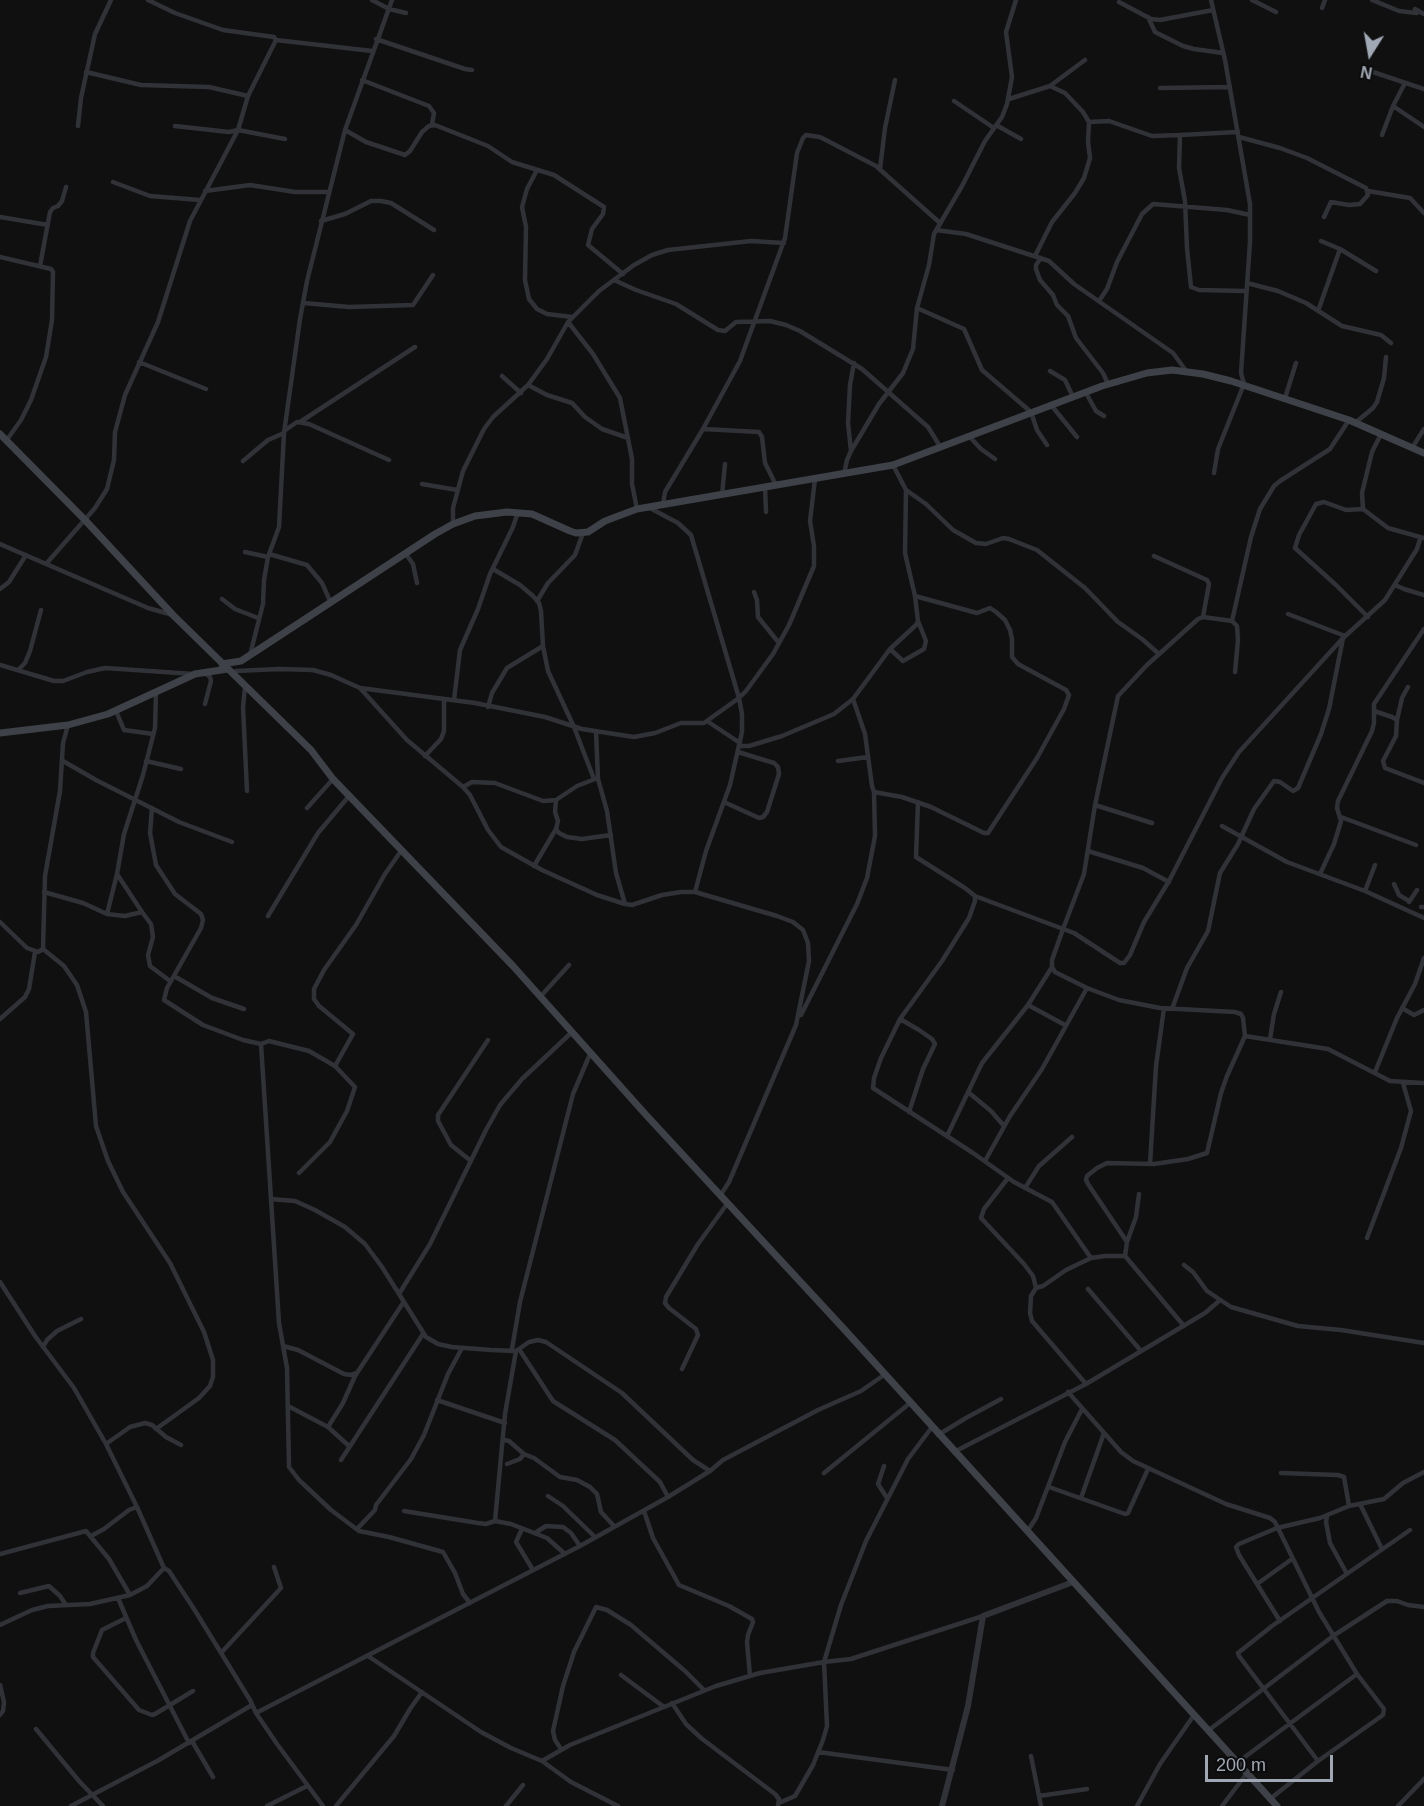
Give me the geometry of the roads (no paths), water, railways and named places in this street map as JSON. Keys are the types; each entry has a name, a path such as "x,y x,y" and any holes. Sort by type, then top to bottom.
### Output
{"main road":[{"path":"0,733 68,725 116,711 195,674 205,673 222,664 241,661 405,553 453,524 475,516 518,512 540,516 570,531 588,532 622,513 637,509 893,465 1108,384 1158,371 1187,372 1244,384 1352,421 1424,453"},
{"path":"0,434 85,520 173,615 222,664 235,673 245,687 311,750 333,779 469,919 1277,1806"},
{"path":"235,673 241,661"},
{"path":"205,673 222,664"}],"street":[{"path":"78,126 81,98 95,34 111,0"},
{"path":"148,0 175,13 223,30 274,37 276,40 372,51"},
{"path":"372,0 389,9 406,13"},
{"path":"250,655 264,597 264,580 269,555 279,527 284,432 300,319 321,221 345,130 392,0"},
{"path":"844,474 851,451 879,404 903,373 913,349 917,308 929,265 932,239 1009,99 1012,77 1005,32 1016,0"},
{"path":"1211,0 1239,135 1250,215 1241,373 1244,384 1218,449 1214,473"},
{"path":"1252,0 1276,12"},
{"path":"1322,8 1325,0"},
{"path":"1372,0 1399,11 1417,13 1415,9 1424,14"},
{"path":"1119,2 1148,17 1160,20 1213,10"},
{"path":"1148,17 1155,32 1183,46 1223,53"},
{"path":"376,39 472,70"},
{"path":"46,564 103,498 110,480 118,416 139,362 158,322 183,239 200,200 238,130 248,96 276,40"},
{"path":"1009,99 1050,86 1085,60"},
{"path":"1370,71 1424,89"},
{"path":"86,72 141,85 209,87 248,96"},
{"path":"345,130 366,142 405,155 432,124 434,113 429,106 362,80"},
{"path":"880,169 885,128 895,80"},
{"path":"1382,135 1405,83"},
{"path":"1050,86 1065,93 1089,122 1090,158 1084,178 1052,222 1038,257 1036,269 1040,280 1053,295 1057,305 1068,316 1076,338 1103,373 1108,384"},
{"path":"1160,88 1230,87"},
{"path":"954,100 995,127 1021,140"},
{"path":"1393,106 1424,127"},
{"path":"1089,122 1109,121 1152,136 1239,135 1307,158 1368,191 1410,198 1424,213"},
{"path":"432,124 488,146 512,162 554,175 604,207 603,214 592,229 588,245 623,274"},
{"path":"175,126 229,132 238,130 285,139"},
{"path":"663,504 665,492 736,371 784,243 797,153 803,138 807,135 820,136 880,169 940,223"},
{"path":"1180,135 1179,168 1185,207 1191,286 1199,290 1246,291"},
{"path":"537,170 527,189 522,207 526,227 525,280 529,299 537,309 570,320 616,388 628,438 637,509"},
{"path":"114,182 150,196 200,200"},
{"path":"205,191 250,186 296,192 329,192"},
{"path":"40,266 50,212 62,201 66,188"},
{"path":"1324,218 1329,202 1355,206 1367,198 1368,191"},
{"path":"321,221 345,214 371,201 381,201 391,203 434,230"},
{"path":"1100,302 1142,214 1153,204 1227,210 1250,215"},
{"path":"0,217 48,225"},
{"path":"936,230 966,234 1049,261 1074,284 1173,353 1187,372"},
{"path":"453,524 453,508 457,490 470,455 484,429 493,417 528,385 547,359 570,320 599,291 652,255 668,250 751,241 784,243"},
{"path":"1321,241 1340,249 1376,271"},
{"path":"1318,311 1340,249"},
{"path":"0,257 51,268 53,272 52,320 46,357 31,400 21,420 6,441"},
{"path":"304,303 349,307 413,305 433,275"},
{"path":"614,280 676,304 718,330 725,331 736,322 770,321 786,325 828,346 854,363 928,427 941,448"},
{"path":"1247,283 1278,291 1342,326 1381,335 1390,343"},
{"path":"917,308 964,329 982,370 1031,412 1037,430 1047,445"},
{"path":"243,461 268,440 300,422 415,347"},
{"path":"1232,621 1253,530 1266,499 1280,481 1330,449 1352,421 1373,408 1384,378 1386,357"},
{"path":"139,362 206,389"},
{"path":"851,451 848,423 854,363"},
{"path":"1285,398 1296,363"},
{"path":"1050,371 1065,380 1073,398"},
{"path":"1231,381 1241,373"},
{"path":"502,376 521,393"},
{"path":"528,385 572,404 602,429 628,438"},
{"path":"1086,393 1096,411 1104,416"},
{"path":"1051,405 1077,437"},
{"path":"300,422 323,429 389,460"},
{"path":"703,429 759,432 762,437 765,464 770,474 766,512"},
{"path":"1412,448 1424,429"},
{"path":"1364,509 1362,493 1372,452 1381,434"},
{"path":"969,436 995,459"},
{"path":"722,495 725,464"},
{"path":"893,465 906,490 926,504 952,530 976,543 986,544 1003,538 1037,550 1085,588 1118,622 1159,654"},
{"path":"235,673 279,669 313,670 360,688 454,700 545,717 597,732 642,737 681,723 707,722 739,698 779,643 789,625 814,566 810,521 815,479"},
{"path":"422,484 457,490"},
{"path":"890,650 903,662 924,649 926,640 918,621 905,553 906,490"},
{"path":"918,802 916,857 975,896 1063,928 1119,963 1124,963 1219,784 1239,752 1344,637 1368,617 1385,600 1422,538 1388,528 1364,509 1346,510 1324,502 1316,504 1299,535 1295,548 1368,617"},
{"path":"647,507 678,523 691,535 742,714 739,747 695,892"},
{"path":"454,700 460,650 492,569 518,512"},
{"path":"537,601 548,584 575,555 581,542 582,532"},
{"path":"0,544 148,608 173,615"},
{"path":"245,552 269,555 307,565 322,583 330,601"},
{"path":"405,553 412,564 417,583"},
{"path":"0,589 9,582 26,555"},
{"path":"1154,556 1207,580 1209,584 1203,617"},
{"path":"492,569 520,585 537,601 542,611 543,646 553,685 574,727 607,811 616,873 625,904"},
{"path":"1395,585 1424,595"},
{"path":"754,592 759,620 779,643"},
{"path":"874,792 918,802 988,833 1037,758 1064,709 1069,694 1066,690 1018,664 1012,657 1012,639 1005,620 990,608 976,613 915,596"},
{"path":"222,599 235,609 258,618"},
{"path":"18,670 25,663 30,651 41,610"},
{"path":"1288,614 1344,637"},
{"path":"1127,1242 1088,1184 1087,1176 1107,1164 1150,1164 1188,1159 1207,1153 1221,1093 1245,1036 1241,1014 1172,1009 1119,1000 1087,988 1055,972 1052,960 1084,874 1095,805 1118,696 1186,628 1203,617 1232,621 1237,626 1235,672"},
{"path":"739,747 782,736 834,714 854,699 890,650 918,621"},
{"path":"1320,874 1334,844 1341,817 1337,808 1338,801 1372,731 1377,698 1424,628"},
{"path":"1172,1009 1187,968 1208,931 1220,873 1242,838 1254,809 1274,781 1278,781 1293,791 1298,789 1329,709 1344,637"},
{"path":"488,706 492,693 507,668 543,646"},
{"path":"0,665 54,681 63,681 105,668 195,674"},
{"path":"205,673 211,681 205,704"},
{"path":"245,687 243,707 247,791"},
{"path":"1408,687 1402,698 1396,736 1383,765 1385,768 1424,783"},
{"path":"360,688 407,740 463,787 470,795 488,830 501,847 534,866 597,895 625,904 632,905 662,895 695,892 794,922 803,930 809,961 796,1025"},
{"path":"107,914 124,834 153,734 156,692"},
{"path":"720,1196 729,1182 796,1025 857,904 867,878 875,836 874,792 865,734 854,699"},
{"path":"425,756 441,739 444,731 444,700"},
{"path":"116,711 124,730 153,734"},
{"path":"1374,711 1397,720"},
{"path":"707,722 739,747 778,767 779,774 767,812 763,817 759,818 724,802"},
{"path":"43,949 44,892 60,791 63,743 68,725"},
{"path":"596,779 597,732"},
{"path":"838,761 868,757"},
{"path":"63,761 179,822 232,842"},
{"path":"146,761 182,769"},
{"path":"307,808 333,779"},
{"path":"463,787 472,782 495,783 535,799 556,800 577,786 596,779"},
{"path":"268,916 318,833 349,796"},
{"path":"534,866 556,829 558,821 555,812 556,800"},
{"path":"1095,805 1152,823"},
{"path":"152,808 150,833 156,865 175,894 201,914 203,920 196,938 163,998 166,1003 203,1025 261,1044 268,1041 298,1047 317,1055 334,1066 355,1087 347,1111 330,1142 299,1173"},
{"path":"1341,817 1416,845"},
{"path":"1221,826 1287,862 1365,891 1424,918"},
{"path":"556,829 562,835 575,839 611,835"},
{"path":"334,1066 353,1034 319,1006 314,999 314,989 401,851"},
{"path":"1088,851 1143,868 1169,882"},
{"path":"1365,891 1374,864"},
{"path":"117,874 151,924 153,937 148,955 150,966 212,998 244,1009"},
{"path":"1394,884 1398,895 1409,901"},
{"path":"1404,909 1418,890"},
{"path":"44,892 83,903 107,914 125,916 142,912"},
{"path":"975,896 974,908 969,918 942,961 900,1019 881,1058 872,1085 877,1092 1008,1178 1046,1198 1056,1207 1091,1258"},
{"path":"0,922 16,939 35,952 43,949"},
{"path":"43,949 64,966 76,985 86,1012 96,1125 108,1161 123,1192 170,1263 204,1332 213,1360 213,1377 210,1386 199,1398 156,1429"},
{"path":"0,1019 25,997 29,990 35,952"},
{"path":"1375,1072 1402,1008 1415,984 1424,958"},
{"path":"540,997 569,965"},
{"path":"947,1136 982,1064 1028,1005 1052,967"},
{"path":"985,1161 1004,1126 1042,1069 1087,988"},
{"path":"1270,1040 1274,1014 1281,992"},
{"path":"1028,1005 1065,1025"},
{"path":"1150,1164 1156,1066 1164,1008"},
{"path":"1402,1008 1414,1015 1424,1010"},
{"path":"900,1019 925,1034 935,1044 923,1069 909,1112"},
{"path":"399,1294 430,1244 500,1105 522,1079 571,1033"},
{"path":"1245,1036 1328,1049 1390,1081 1424,1083"},
{"path":"471,1161 451,1145 438,1121 438,1115 488,1040"},
{"path":"261,1044 279,1323 286,1368 289,1467 299,1480 331,1510 357,1529 443,1552 455,1573 463,1594 470,1603"},
{"path":"495,1521 505,1414 516,1349 520,1302 570,1104 590,1054"},
{"path":"1367,1238 1401,1148 1411,1111 1403,1083"},
{"path":"968,1092 991,1111 1004,1126"},
{"path":"1025,1188 1039,1166 1072,1137"},
{"path":"1008,1178 988,1202 981,1218 1024,1264 1033,1276 1036,1288"},
{"path":"1139,1194 1136,1217 1127,1242 1125,1256 1184,1326"},
{"path":"271,1199 295,1201 345,1227 372,1252 423,1334 438,1344 491,1350 516,1349 538,1340 546,1342 622,1393 693,1460 711,1472"},
{"path":"682,1369 698,1335 696,1329 669,1308 665,1303 666,1297 692,1253 727,1204"},
{"path":"1086,1384 1032,1321 1031,1296 1036,1288 1091,1258 1125,1256"},
{"path":"1184,1265 1193,1272 1207,1291 1231,1307 1288,1324 1367,1333 1424,1343"},
{"path":"0,1282 43,1347 74,1388 106,1444 164,1568 174,1578 256,1713 323,1806"},
{"path":"1088,1289 1141,1351"},
{"path":"954,1452 1086,1384 1205,1313 1219,1300"},
{"path":"328,1427 343,1403 357,1372 404,1303"},
{"path":"43,1347 57,1331 81,1319"},
{"path":"341,1460 423,1334"},
{"path":"283,1346 298,1350 344,1374 351,1375 357,1372"},
{"path":"357,1529 375,1510 376,1505 411,1459 462,1348"},
{"path":"516,1349 553,1401 615,1440 660,1482 668,1497"},
{"path":"256,1713 275,1701 314,1684 580,1546 711,1472 723,1460 818,1410 861,1391 884,1375"},
{"path":"1068,1392 1121,1452 1148,1469 1226,1504 1270,1518 1275,1522 1312,1600 1357,1674 1384,1709 1383,1714 1270,1799"},
{"path":"437,1400 505,1423"},
{"path":"938,1435 1001,1400"},
{"path":"824,1473 910,1403"},
{"path":"288,1407 328,1427 350,1446"},
{"path":"1027,1532 1049,1487 1065,1442 1082,1409"},
{"path":"106,1444 136,1424 149,1424 181,1445"},
{"path":"672,1703 686,1724 775,1794 778,1804 795,1796 818,1752 827,1726 824,1662 854,1569 908,1459 932,1427"},
{"path":"1081,1498 1104,1433"},
{"path":"504,1440 509,1441 524,1454 534,1458 560,1477 577,1480 591,1488 597,1494 601,1512 614,1526"},
{"path":"507,1464 520,1459 524,1454"},
{"path":"884,1466 878,1484 887,1498"},
{"path":"1049,1487 1125,1514 1128,1513 1148,1469"},
{"path":"1280,1621 1236,1547 1247,1539 1277,1528 1327,1516 1349,1506 1384,1498 1403,1483 1424,1472"},
{"path":"1281,1473 1344,1477 1349,1506"},
{"path":"548,1496 563,1506 595,1537"},
{"path":"1360,1504 1382,1549"},
{"path":"91,1536 137,1507"},
{"path":"404,1511 478,1523 495,1521 512,1524 547,1538 565,1554"},
{"path":"644,1511 653,1538 679,1585 729,1606 752,1619 753,1622 747,1635 750,1676"},
{"path":"1327,1516 1330,1543 1347,1574"},
{"path":"535,1533 546,1526 563,1527 571,1533 580,1546"},
{"path":"522,1529 516,1542 533,1570"},
{"path":"1318,1761 1238,1653 1410,1530"},
{"path":"0,1554 86,1531 109,1559 130,1594"},
{"path":"1257,1584 1292,1559"},
{"path":"221,1653 281,1588 274,1567"},
{"path":"0,1624 32,1610 90,1604 130,1594 147,1586 164,1568"},
{"path":"542,1761 561,1749 704,1690 750,1676 851,1659 983,1617 1073,1582"},
{"path":"20,1593 49,1586 66,1605"},
{"path":"118,1598 169,1706 213,1777"},
{"path":"1209,1730 1333,1636 1386,1601 1424,1607"},
{"path":"561,1749 555,1740 553,1731 563,1686 574,1652 596,1607 607,1610 631,1625 704,1690"},
{"path":"942,1806 968,1706 983,1617"},
{"path":"126,1618 102,1630 93,1653 94,1661 139,1710 152,1715 194,1691"},
{"path":"368,1656 481,1732 542,1761 571,1782 618,1806"},
{"path":"1238,1762 1357,1674"},
{"path":"621,1675 664,1707"},
{"path":"0,1685 4,1702 0,1715"},
{"path":"336,1806 394,1736 423,1692"},
{"path":"71,1806 191,1742 252,1705"},
{"path":"1137,1806 1160,1764 1194,1715"},
{"path":"36,1729 103,1806"},
{"path":"818,1752 952,1770"},
{"path":"1031,1756 1041,1806"},
{"path":"1222,1806 1247,1773"},
{"path":"1398,1806 1424,1779"},
{"path":"506,1806 523,1785"},
{"path":"267,1806 307,1786"},
{"path":"1039,1796 1087,1789"}]}
